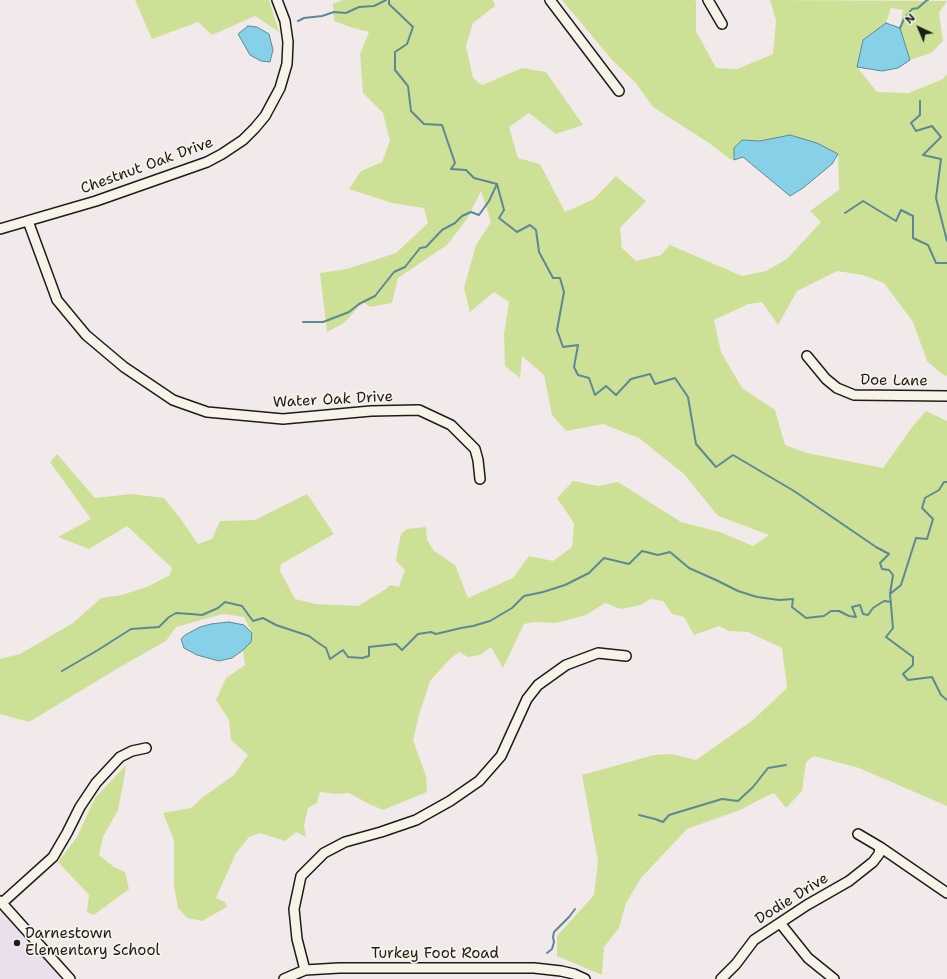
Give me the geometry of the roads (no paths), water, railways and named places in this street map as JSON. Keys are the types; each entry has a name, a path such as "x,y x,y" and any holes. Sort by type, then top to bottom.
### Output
{"street":[{"name":"Chestnut Oak Drive","path":"0,229 99,200 207,162 243,140 265,116 280,88 287,64 288,42 285,21 277,0"},
{"path":"550,0 619,91"},
{"path":"708,0 722,24"},
{"name":"Water Oak Drive","path":"28,221 56,300 86,335 124,367 173,400 207,412 283,419 371,411 419,410 451,425 475,449 480,479"},
{"name":"Doe Lane","path":"807,356 832,384 837,388 854,395 947,396"},
{"path":"306,970 297,939 294,909 301,876 324,853 346,842 416,820 450,801 479,781 501,756 528,699 538,685 566,665 598,653 626,656"},
{"path":"70,979 1,902 53,858 80,807 96,783 120,757 132,751 146,748"},
{"path":"858,834 880,847 947,893"},
{"name":"Dodie Drive","path":"721,979 736,964 754,940 807,905 849,881 873,862 879,854 880,847"},
{"path":"780,923 808,958 834,979"},
{"name":"Turkey Foot Road","path":"284,979 306,970 339,968 534,968 561,971 574,974 585,979"}],"water":[{"path":"886,23 900,28 910,60 898,68 882,71 857,67 863,40"},
{"path":"248,26 257,27 269,34 273,50 270,62 261,61 250,55 238,34"},
{"path":"790,135 817,143 838,154 832,164 803,188 790,196 743,157 734,160 734,148 742,140 760,141"},
{"path":"229,622 244,625 252,633 251,642 232,658 219,661 197,655 184,648 181,639 185,635 200,627"}],"waterway":[{"path":"298,21 304,18 322,16 334,12 346,13 359,7 374,6 386,0"},
{"path":"389,0 389,4 413,27 407,44 395,52 395,70 408,86 411,111 424,124 442,125 455,163 451,169 466,170 474,178 497,184 504,210 499,218 517,232 530,225 536,230 539,252 553,278 560,278 564,292 557,330 563,347 578,345 574,367 578,375 589,378 595,395 606,386 616,395 631,379 650,374 655,384 675,378 688,397 696,444 716,467 733,455 794,491 876,547 889,554 880,563 882,569 889,570 893,575 890,594"},
{"path":"900,28 904,19 912,9 918,8 928,0"},
{"path":"920,101 920,115 911,123 916,131 932,126 941,137 923,155 941,159 936,198 947,241"},
{"path":"303,322 323,322 349,312 359,304 375,296 394,272 405,267 420,248 426,247 442,230 455,223 462,216 471,212 479,215 489,201 497,184"},
{"path":"845,213 863,201 896,221 901,210 913,216 913,238 928,245 936,263 947,263"},
{"path":"947,482 944,482 939,490 925,498 922,508 933,519 927,539 916,538 901,585 890,594 893,628 886,637 913,657 913,665 903,674 908,680 932,677 941,695 947,700"},
{"path":"62,671 131,629 159,627 169,617 176,613 202,615 218,608 225,602 242,606 253,621 263,618 276,625 309,636 326,648 330,659 343,650 348,657 362,658 369,656 369,647 396,644 402,650 418,634 431,632 436,634 490,621 512,608 524,596 565,585 589,573 604,558 629,564 642,551 658,555 670,552 689,568 738,591 757,597 779,600 793,599 792,607 806,618 824,616 831,611 839,611 849,616 856,617 852,607 860,605 863,614 868,615 873,608 884,601 891,602"},
{"path":"639,815 663,822 669,815 722,799 738,801 753,787 768,768 786,765"},
{"path":"547,953 552,949 554,932 575,909"}],"place":[{"name":"Darnestown Elementary School","path":"17,943"}]}
